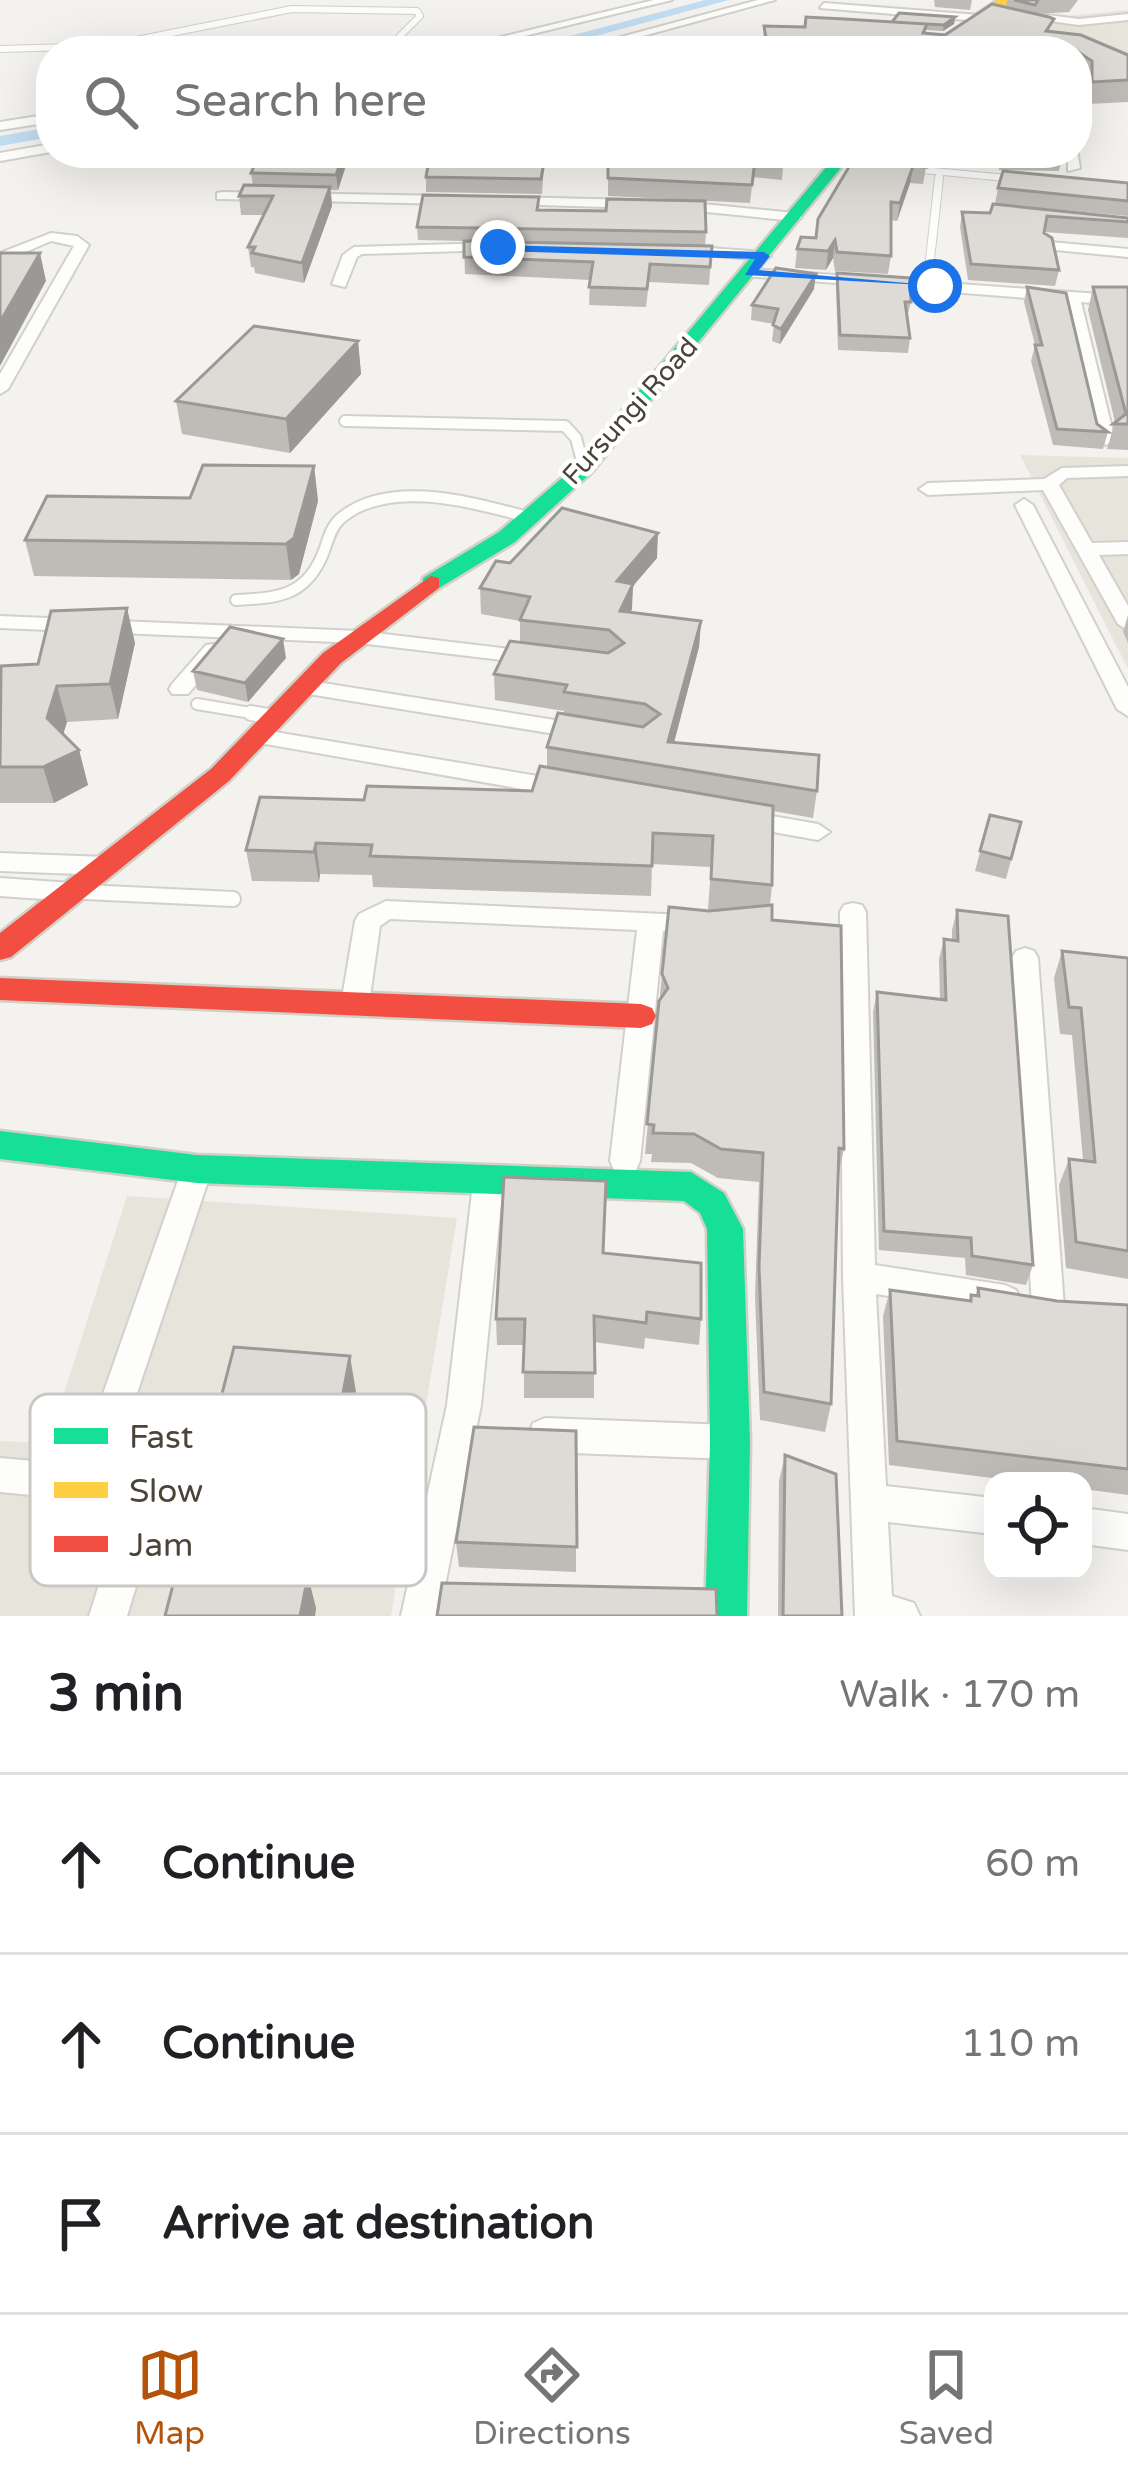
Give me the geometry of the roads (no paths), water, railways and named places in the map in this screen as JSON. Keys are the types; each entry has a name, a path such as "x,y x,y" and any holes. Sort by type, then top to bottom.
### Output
{"street":[{"path":"513,36 668,0"},
{"path":"632,36 770,0"},
{"path":"824,6 990,11 1066,21 1128,16"},
{"path":"946,36 990,11 1059,35 1102,25 1128,31"},
{"path":"0,126 36,120"},
{"path":"0,157 36,151"},
{"name":"Fursungi Road","path":"0,949 220,775 349,645 529,517 584,469 839,168"},
{"path":"222,196 475,201"},
{"path":"497,201 701,206 795,217"},
{"path":"0,259 36,239 64,238 82,245 0,389"},
{"path":"1050,246 1128,253"},
{"path":"340,284 350,255 359,250 519,248"},
{"path":"660,250 927,286 1128,301"},
{"path":"1072,296 1106,440"},
{"path":"928,489 1049,484 1062,473 1128,471"},
{"path":"1049,484 1083,550 1127,618"},
{"path":"1024,506 1128,709"},
{"path":"1083,550 1128,548"},
{"path":"0,622 563,661"},
{"path":"22,637 349,645"},
{"path":"188,696 219,643"},
{"path":"304,687 621,738"},
{"path":"266,727 584,792"},
{"path":"724,816 818,832"},
{"path":"0,862 105,866"},
{"path":"0,887 72,892"},
{"path":"355,1004 368,921 386,910 735,925"},
{"path":"853,912 859,1277 869,1502 883,1615"},
{"path":"625,1161 651,921"},
{"path":"1025,958 1048,1307"},
{"path":"0,989 640,1016"},
{"path":"0,1146 197,1169 488,1184 691,1187 712,1203 725,1229 730,1442 726,1609 680,1600"},
{"path":"120,1394 197,1169"},
{"path":"472,1591 423,1603 458,1432 488,1184"},
{"path":"859,1277 1088,1310"},
{"path":"458,1432 730,1442"},
{"path":"0,1475 30,1478"},
{"path":"869,1502 984,1515"},
{"path":"1092,1527 1128,1532"},
{"path":"108,1616 117,1586"}],"lane":[{"path":"155,36 292,8 417,11 420,16 400,36"},
{"path":"0,49 36,48"},
{"path":"900,168 1028,180"},
{"path":"927,286 940,172"},
{"path":"345,421 565,426 575,438 584,469"},
{"path":"236,600 290,597 316,578 338,521 366,503 442,498 529,517"},
{"path":"188,696 266,727"},
{"path":"72,892 233,898"}],"waterway":[{"path":"581,36 722,0"},
{"path":"0,141 36,135"}]}
